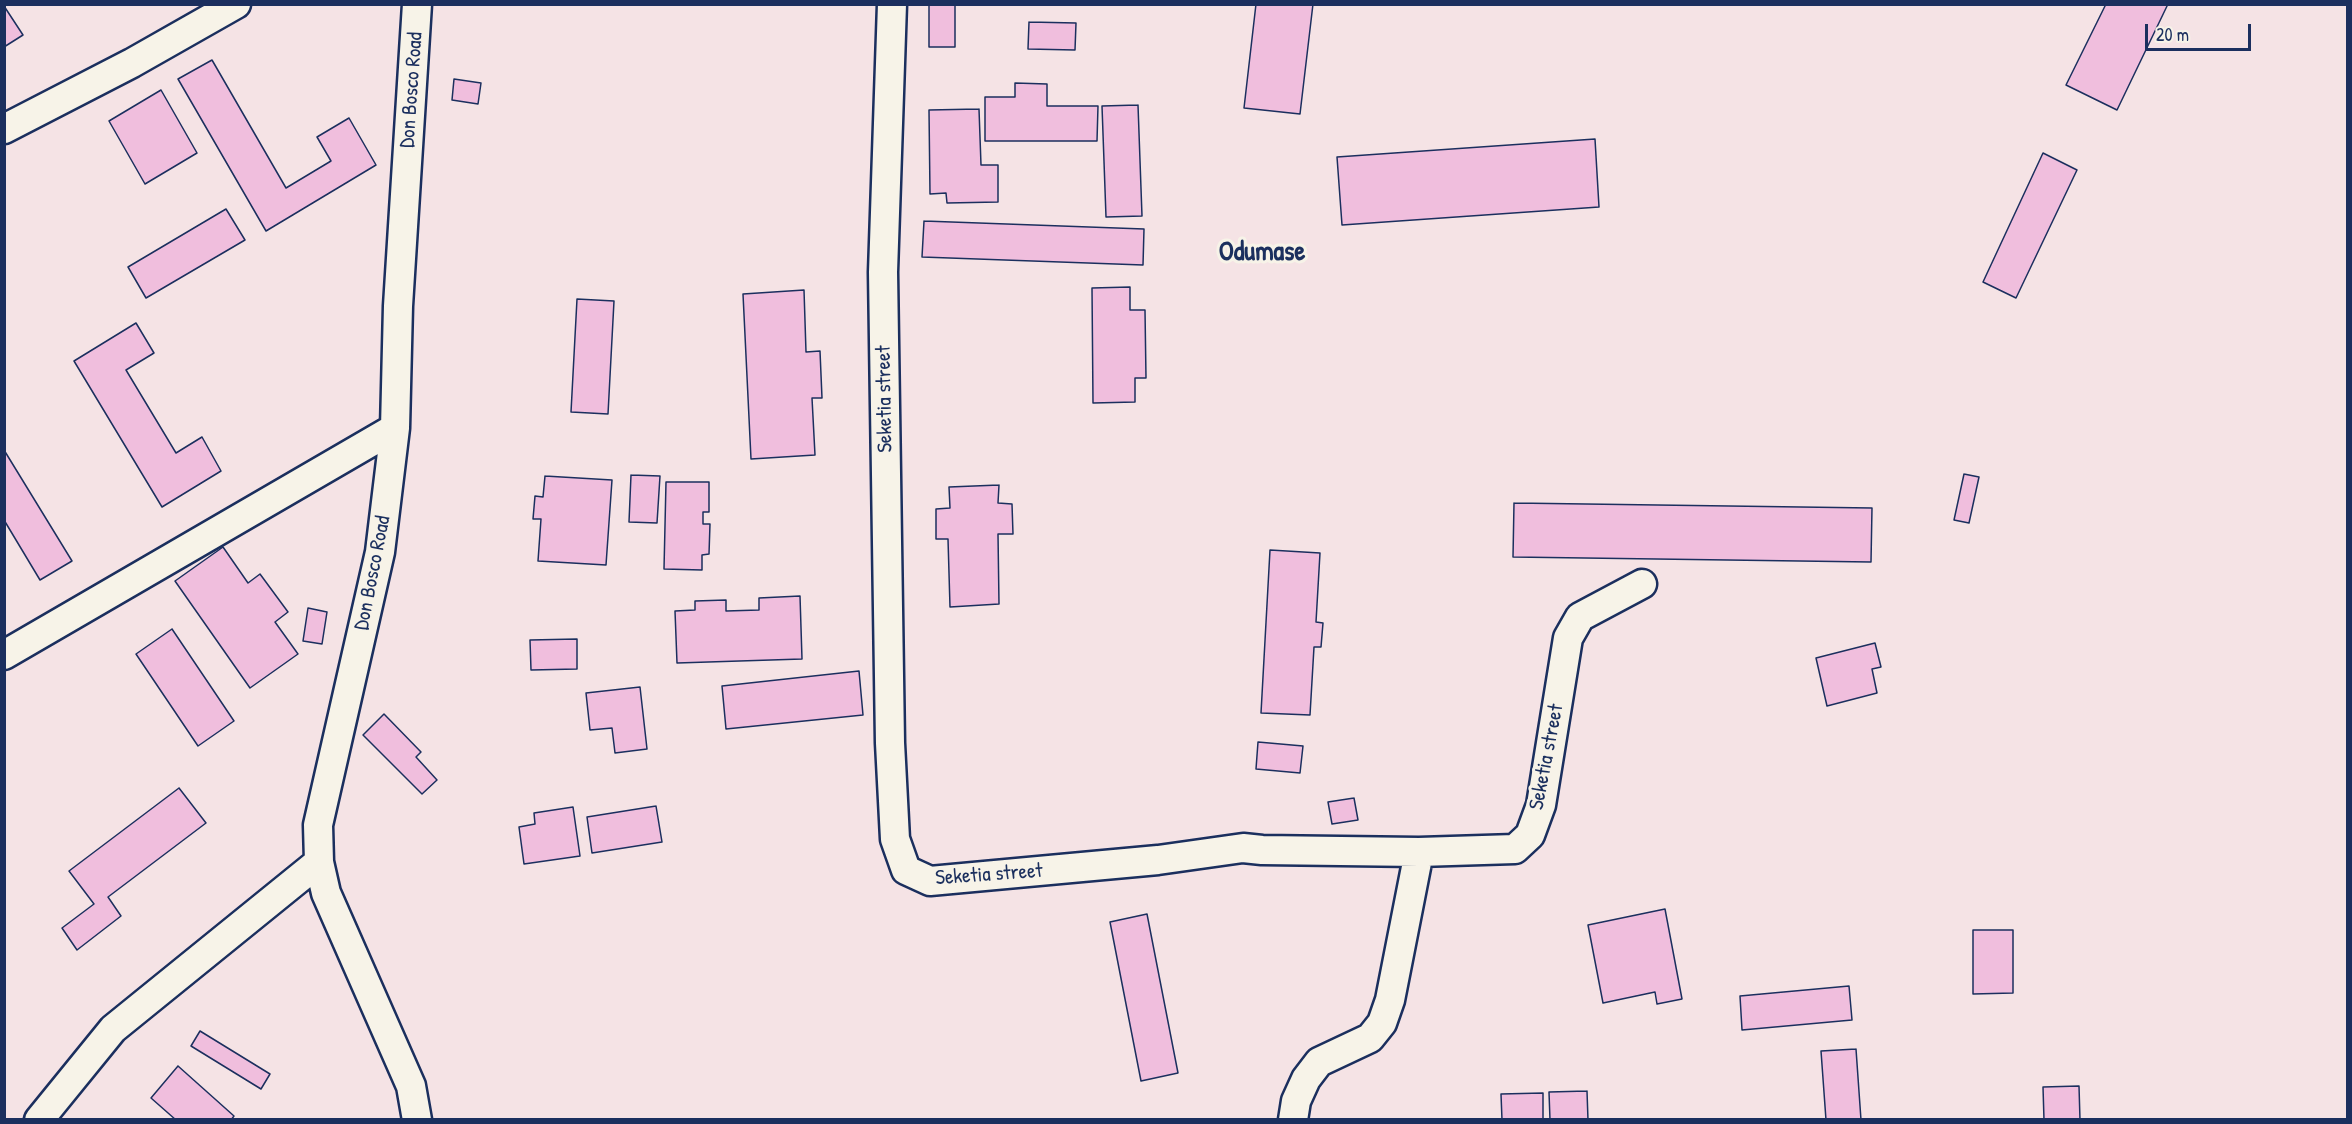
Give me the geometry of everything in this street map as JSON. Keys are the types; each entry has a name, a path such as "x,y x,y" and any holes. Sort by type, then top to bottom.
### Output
{"street":[{"path":"4,129 132,63 236,4"},
{"name":"Don Bosco Road","path":"417,4 398,306 395,428 380,552 318,825 319,862 326,893 411,1086 417,1119"},
{"name":"Seketia street","path":"892,4 883,272 889,708 895,839 906,870 930,881 1158,860 1243,848 1419,852 1515,849 1530,835 1541,805 1568,638 1580,617 1642,584"},
{"path":"4,655 395,428"},
{"path":"1293,1119 1296,1101 1306,1079 1318,1062 1370,1038 1382,1023 1390,1000 1419,852"},
{"path":"39,1119 113,1029 319,862"}],"building":[{"path":"929,4 955,4 955,47 929,47"},
{"path":"1256,4 1313,4 1300,114 1244,108"},
{"path":"2106,4 2168,4 2117,110 2066,85"},
{"path":"4,6 23,35 4,47"},
{"path":"1029,22 1076,23 1075,50 1028,49"},
{"path":"212,60 286,188 331,161 317,137 349,118 376,165 266,231 178,79"},
{"path":"454,79 481,83 478,104 452,100"},
{"path":"1015,83 1047,84 1047,106 1098,106 1097,141 985,141 985,97 1015,97"},
{"path":"161,90 197,153 145,184 109,121"},
{"path":"1138,105 1142,216 1106,217 1102,106"},
{"path":"979,109 981,165 998,165 998,202 947,203 946,193 930,194 929,110"},
{"path":"1595,139 1599,207 1342,225 1337,157"},
{"path":"2043,153 2077,170 2016,298 1983,282"},
{"path":"226,209 245,240 146,298 128,267"},
{"path":"924,221 1144,229 1143,265 922,257"},
{"path":"1130,287 1130,310 1145,310 1146,378 1135,378 1135,402 1093,403 1092,288"},
{"path":"804,290 806,352 820,351 822,398 812,398 815,455 751,459 743,294"},
{"path":"577,299 614,301 608,414 571,412"},
{"path":"136,323 154,353 126,370 176,453 202,437 221,471 162,507 74,361"},
{"path":"4,450 72,561 40,580 4,520"},
{"path":"1964,474 1979,477 1969,523 1954,520"},
{"path":"631,475 660,476 657,523 629,522"},
{"path":"545,476 612,480 606,565 538,561 541,519 533,519 535,496 543,497"},
{"path":"666,482 709,482 709,512 703,512 703,524 710,524 709,554 702,555 702,570 664,569"},
{"path":"999,485 998,503 1012,504 1013,534 998,534 999,604 950,607 948,539 936,539 936,509 950,508 949,487"},
{"path":"1514,503 1872,508 1871,562 1513,557"},
{"path":"223,547 248,583 260,574 288,612 275,622 298,654 250,688 175,581"},
{"path":"1270,550 1320,553 1316,622 1323,623 1321,647 1314,647 1310,715 1261,713"},
{"path":"800,596 802,659 677,663 675,611 695,610 695,601 726,600 726,611 759,610 759,598"},
{"path":"308,608 327,612 322,644 303,641"},
{"path":"172,629 234,721 198,746 136,654"},
{"path":"577,639 577,669 531,670 530,640"},
{"path":"1875,643 1881,667 1872,669 1877,693 1827,706 1816,658"},
{"path":"859,671 863,715 726,729 722,686"},
{"path":"640,687 647,749 615,753 612,728 590,730 586,693"},
{"path":"384,714 421,752 416,757 437,780 422,794 363,735"},
{"path":"1258,742 1303,746 1300,773 1256,769"},
{"path":"179,788 206,823 108,897 121,916 77,950 62,928 94,904 69,871"},
{"path":"1354,798 1358,820 1332,824 1328,802"},
{"path":"656,806 662,842 592,853 587,817"},
{"path":"573,807 580,856 524,864 519,827 535,824 534,813"},
{"path":"1665,909 1682,999 1657,1004 1655,992 1603,1003 1588,925"},
{"path":"1147,914 1178,1073 1141,1081 1110,922"},
{"path":"1973,930 2013,930 2013,993 1973,994"},
{"path":"1849,986 1852,1020 1742,1030 1740,996"},
{"path":"200,1031 270,1074 261,1089 191,1046"},
{"path":"1856,1049 1861,1120 1826,1120 1821,1051"},
{"path":"178,1066 234,1116 231,1120 176,1120 151,1098"},
{"path":"2079,1086 2080,1120 2044,1120 2043,1087"},
{"path":"1587,1091 1588,1120 1550,1120 1549,1092"},
{"path":"1543,1093 1543,1120 1502,1120 1501,1094"}],"district":[{"name":"Odumase","path":"1262,253"}]}
